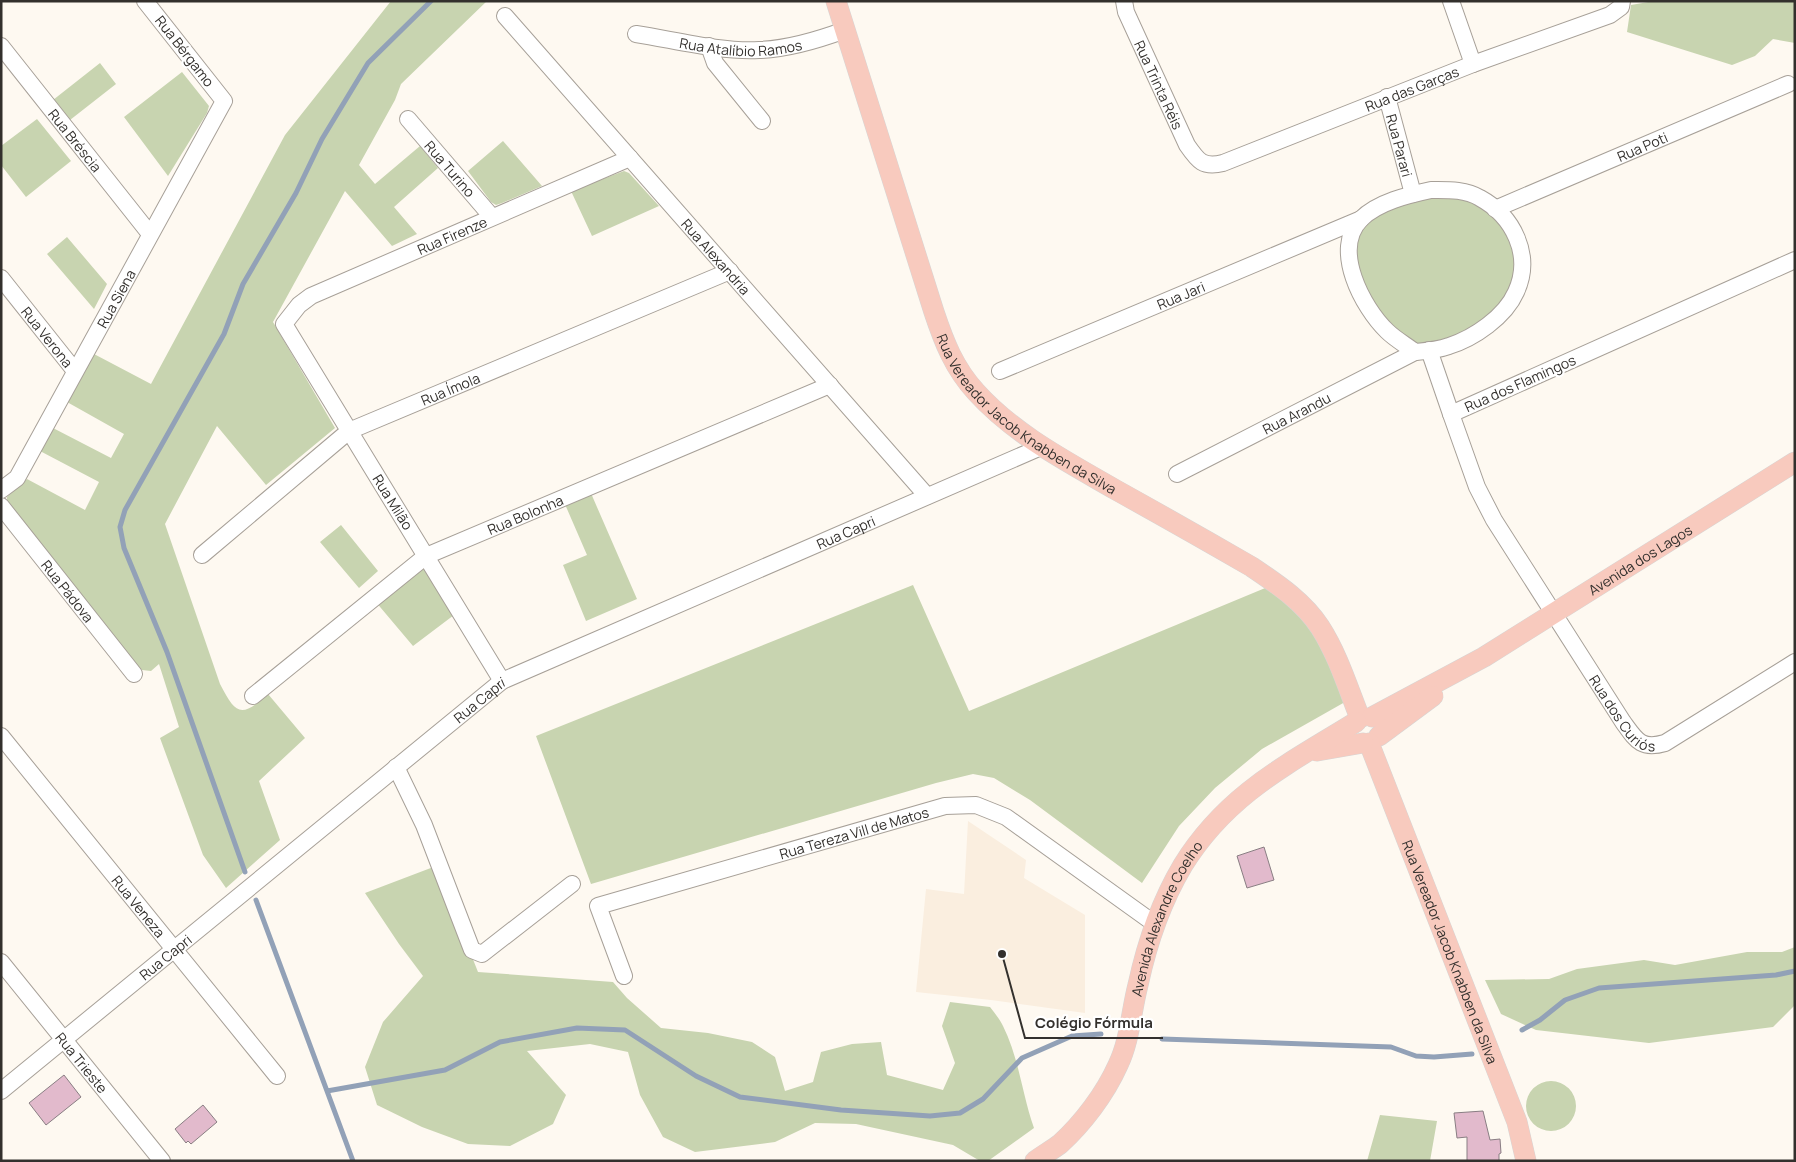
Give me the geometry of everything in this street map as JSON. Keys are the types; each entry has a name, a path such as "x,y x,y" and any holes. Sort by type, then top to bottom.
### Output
{"main road":[{"name":"Rua Vereador Jacob Knabben da Silva","path":"836,1 946,347 959,369 976,391 1004,419 1040,447 1252,567 1281,586 1320,627 1334,653 1362,719 1354,734 1356,738 1370,741 1517,1122 1526,1161"},
{"name":"Avenida dos Lagos","path":"1370,741 1484,657 1795,462"},
{"name":"Avenida dos Lagos","path":"1362,719 1484,657"},
{"name":"Avenida Alexandre Coelho","path":"1035,1161 1059,1144 1082,1121 1105,1089 1118,1065 1128,1038 1137,986 1147,947 1164,902 1184,865 1220,817 1249,790 1279,768 1362,719"},
{"name":"Avenida Alexandre Coelho","path":"1305,753 1370,741"}],"street":[{"name":"Rua Bérgamo","path":"145,1 224,101"},
{"name":"Rua Trinta Réis","path":"1124,1 1126,12 1187,145 1202,163"},
{"path":"1451,1 1474,64"},
{"name":"Rua das Garças","path":"1202,163 1212,166 1223,164 1387,97 1610,15 1621,4"},
{"name":"Rua Alexandria","path":"505,16 927,496"},
{"name":"Rua Atalíbio Ramos","path":"636,34 726,50 760,50 808,42 845,30"},
{"name":"Rua Bréscia","path":"1,46 150,234"},
{"path":"709,46 715,63 762,121"},
{"name":"Rua Poti","path":"1496,208 1788,84"},
{"name":"Rua Parari","path":"1387,97 1413,194"},
{"name":"Rua Siena","path":"1,490 17,478 224,101"},
{"name":"Rua Turino","path":"408,119 492,218"},
{"name":"Rua Firenze","path":"284,324 299,305 311,296 630,158"},
{"path":"1422,351 1449,346 1489,324 1505,308 1516,292 1522,273 1522,251 1516,234 1506,220 1496,208 1478,197 1455,190 1431,190 1413,194 1378,207 1361,219 1352,232 1350,245 1350,269 1360,293 1374,316 1388,332 1422,351 1451,414"},
{"name":"Rua Jari","path":"1000,371 1361,219"},
{"name":"Rua dos Flamingos","path":"1553,613 1485,506 1451,414 1795,260"},
{"name":"Rua Ímola","path":"202,555 349,431 730,271"},
{"name":"Rua Verona","path":"1,278 75,371"},
{"name":"Rua Milão","path":"284,324 502,681"},
{"name":"Rua Arandu","path":"1177,474 1422,351"},
{"name":"Rua Bolonha","path":"254,696 426,556 830,386"},
{"name":"Rua Capri","path":"1,1091 502,681 1040,447"},
{"name":"Rua Pádova","path":"1,506 134,674"},
{"name":"Rua dos Curiós","path":"1553,613 1628,728 1642,744 1652,747 1665,743 1795,662"},
{"name":"Rua Veneza","path":"1,736 277,1076"},
{"path":"396,767 424,825 472,950 482,954 572,884"},
{"name":"Rua Tereza Vill de Matos","path":"624,976 598,906 946,806 976,805 1006,817 1155,924"},
{"name":"Rua Trieste","path":"1,962 162,1161"}],"shaded area":[{"path":"968,821 1026,860 1024,878 1085,915 1085,1013 916,992 926,889 964,894"}],"green space":[{"path":"391,1 487,1 401,84 395,100 359,165 375,184 420,146 438,168 394,207 417,234 392,246 345,191 273,322 335,428 266,485 217,426 165,524 220,684 230,702 240,710 245,710 268,694 305,738 259,781 280,840 226,888 203,855 160,738 179,727 159,664 151,671 142,670 136,666 7,501 7,497 27,479 85,510 99,482 40,451 53,428 111,458 124,434 67,402 94,354 151,384 285,135"},
{"path":"1654,1 1795,1 1795,43 1773,39 1755,56 1732,65 1627,32 1631,5"},
{"path":"100,63 116,84 70,120 53,100"},
{"path":"182,72 209,106 207,113 168,176 124,117"},
{"path":"37,119 71,161 26,197 1,165 1,146"},
{"path":"503,141 542,186 496,205 491,202 468,171"},
{"path":"624,171 629,173 659,206 592,236 571,191"},
{"path":"1454,196 1476,202 1491,213 1511,237 1516,272 1511,289 1501,305 1485,320 1447,341 1416,346 1392,328 1379,313 1356,267 1355,246 1365,223 1381,212 1414,199"},
{"path":"67,237 107,284 94,309 47,254"},
{"path":"590,491 637,599 586,621 563,565 587,555 564,502"},
{"path":"341,525 378,571 359,588 320,542"},
{"path":"423,565 454,615 413,646 375,601"},
{"path":"913,585 969,711 1270,586 1315,630 1345,702 1262,749 1215,788 1179,826 1142,883 1030,800 994,778 973,774 936,783 591,884 536,736"},
{"path":"436,866 478,972 613,982 627,998 661,1028 708,1033 752,1042 775,1057 785,1091 813,1082 821,1052 852,1044 881,1042 887,1075 943,1090 955,1063 942,1026 950,1002 990,1007 1000,1021 1008,1038 1017,1063 1034,1128 988,1161 980,1161 953,1145 856,1124 815,1123 775,1142 695,1152 663,1137 640,1095 628,1052 590,1044 527,1051 566,1095 553,1124 510,1146 468,1144 422,1127 377,1105 365,1067 383,1022 423,976 365,893"},
{"path":"1795,947 1795,1005 1773,1027 1649,1043 1536,1030 1501,1014 1485,980 1549,979 1577,969 1644,960 1675,965 1747,952 1782,952"},
{"path":"1546,1081 1556,1081 1569,1088 1576,1101 1576,1111 1569,1124 1556,1131 1546,1131 1537,1127 1530,1120 1526,1111 1526,1101 1530,1092 1537,1085"},
{"path":"1380,1115 1437,1121 1430,1161 1367,1161"}],"building":[{"path":"1264,847 1274,880 1247,888 1237,856"},
{"path":"64,1075 81,1097 46,1125 29,1103"},
{"path":"203,1105 217,1122 191,1144 188,1141 186,1143 175,1129"},
{"path":"1483,1111 1490,1140 1500,1139 1501,1153 1499,1154 1499,1161 1467,1161 1467,1137 1457,1138 1454,1113"}],"waterway":[{"path":"245,872 167,652 124,548 120,527 125,510 224,334 243,284 296,193 322,139 368,63 431,1"},
{"path":"256,900 353,1161"},
{"path":"1522,1030 1540,1020 1565,1000 1599,988 1776,975 1795,971"},
{"path":"327,1091 445,1070 500,1042 577,1028 625,1030 696,1076 740,1097 841,1110 930,1116 960,1113 983,1099 1022,1058 1072,1036 1101,1034"},
{"path":"1162,1039 1391,1047 1416,1056 1434,1057 1472,1054"}],"place":[{"name":"Colégio Fórmula","path":"1002,954"}]}
